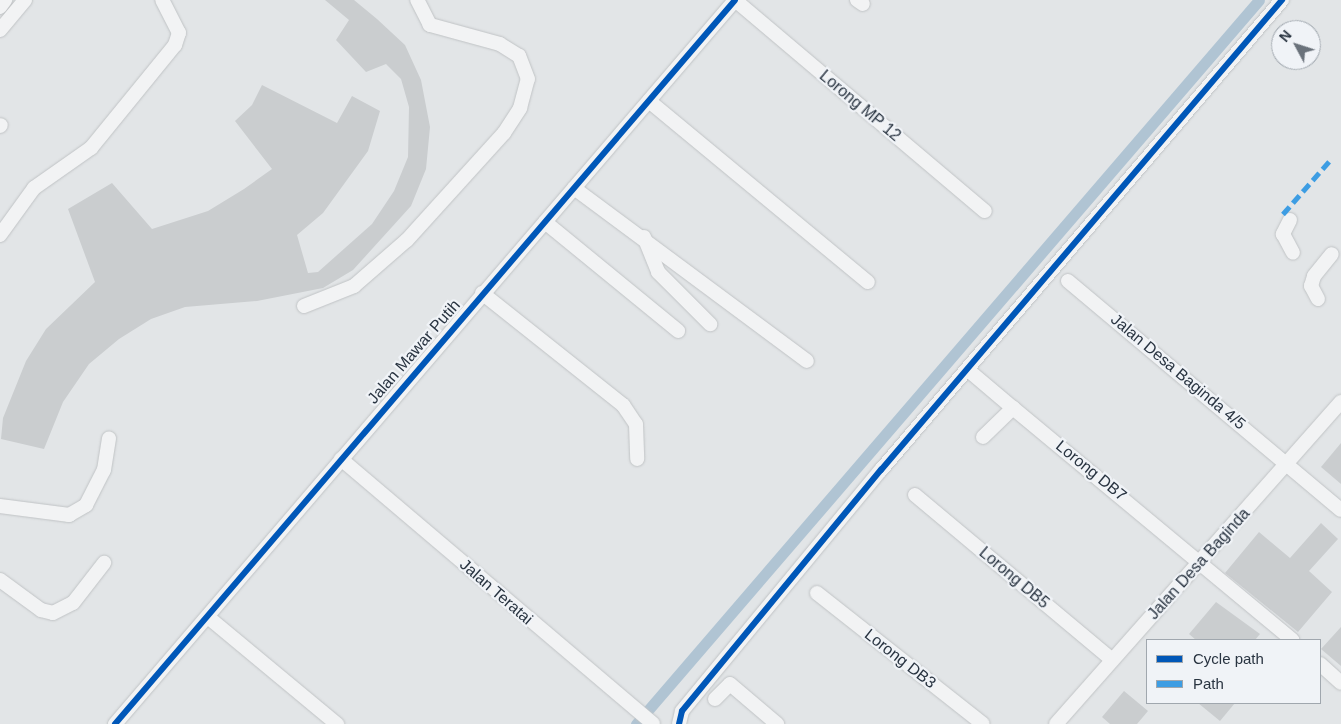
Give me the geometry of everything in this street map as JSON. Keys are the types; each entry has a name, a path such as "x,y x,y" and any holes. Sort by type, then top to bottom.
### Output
{"street":[{"path":"0,7 6,0"},
{"path":"0,30 5,15 25,0"},
{"path":"0,236 34,188 91,148 175,45 180,33 162,0"},
{"path":"304,306 354,286 407,240 480,162 520,108 528,79 519,56 500,44 430,25 417,0"},
{"name":"Jalan Mawar Putih","path":"115,724 735,0"},
{"name":"Lorong MP 12","path":"735,0 985,211"},
{"path":"680,724 682,711 1282,0"},
{"path":"649,101 868,282"},
{"path":"574,188 644,237 807,361"},
{"path":"1290,220 1283,234 1293,254"},
{"path":"545,222 678,331"},
{"path":"644,237 658,272 710,324"},
{"path":"1318,300 1311,286 1314,276 1332,254"},
{"name":"Jalan Desa Baginda 4/5","path":"1068,281 1341,510"},
{"path":"482,294 623,405 636,424 636,459"},
{"name":"Lorong DB7","path":"968,370 1201,561 1291,639"},
{"name":"Jalan Desa Baginda","path":"1056,724 1341,402"},
{"path":"983,437 1013,408"},
{"path":"0,506 69,515 86,505 104,470 109,438"},
{"name":"Jalan Teratai","path":"341,459 627,704 653,724"},
{"name":"Lorong DB5","path":"915,495 1112,660"},
{"path":"0,580 41,610 53,613 73,602 104,564"},
{"name":"Lorong DB3","path":"817,593 983,724"},
{"path":"208,617 337,724"},
{"path":"1321,665 1341,682"},
{"path":"715,699 730,684 777,724"}],"building":[{"path":"325,0 354,0 377,19 405,45 421,80 430,127 426,169 411,206 353,270 323,288 257,301 185,307 151,319 119,339 89,364 63,402 44,449 1,439 3,418 26,361 46,329 95,282 68,209 112,183 152,229 208,211 244,189 272,169 235,121 252,105 262,85 337,123 352,96 380,111 368,151 323,213 297,235 308,273 318,272 372,224 394,191 408,157 409,107 401,79 386,64 366,72 336,40 349,20"},
{"path":"1341,443 1341,484 1321,467"},
{"path":"1321,523 1338,539 1309,571 1332,592 1298,632 1225,573 1259,532 1290,558"},
{"path":"1216,602 1260,634 1256,639 1195,639 1189,634"},
{"path":"1341,627 1341,666 1321,649"},
{"path":"1124,691 1148,711 1137,724 1110,724 1102,717"},
{"path":"1199,704 1234,704 1220,721"}],"waterway":[{"path":"636,724 1259,0"}],"marked path":[{"path":"1283,214 1332,158"}],"cycle path":[{"path":"115,724 735,0"},
{"path":"679,724 682,711 881,470 1282,0"}]}
